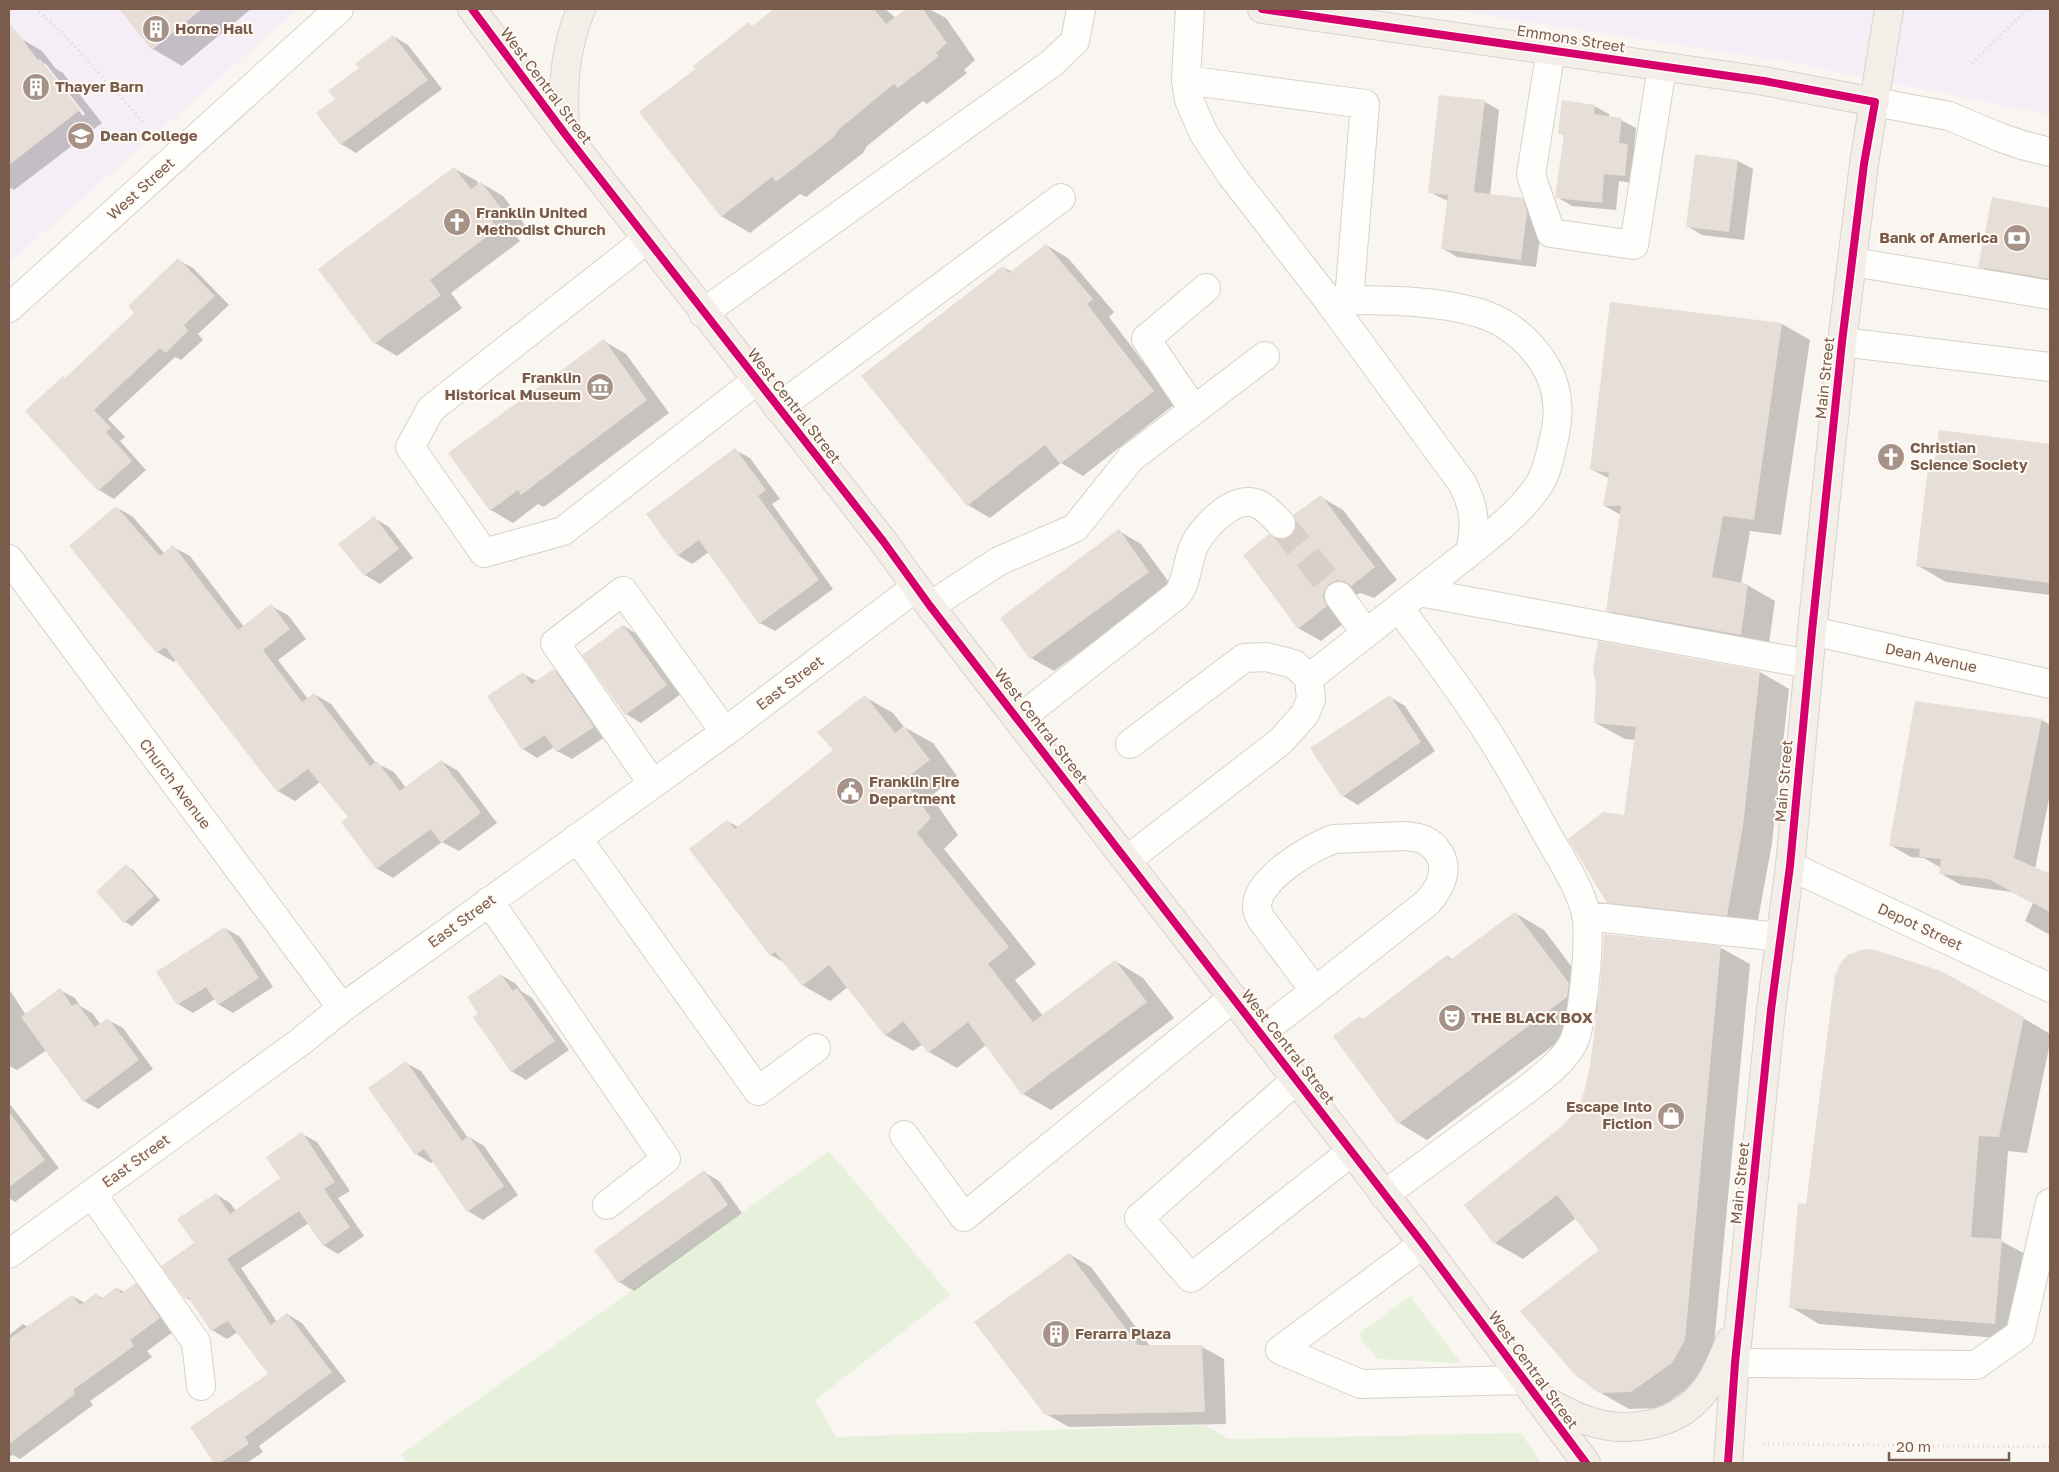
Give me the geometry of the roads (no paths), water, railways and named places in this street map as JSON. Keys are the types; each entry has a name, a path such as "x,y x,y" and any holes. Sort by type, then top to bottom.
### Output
{"main road":[{"name":"West Central Street","path":"472,9 646,240 883,541 923,596 1423,1244 1586,1463"},
{"path":"565,134 563,86 574,26 581,9"},
{"name":"Emmons Street","path":"1262,9 1764,80 1875,102"},
{"name":"Main Street","path":"1728,1463 1735,1363 1771,1010 1790,866 1842,342 1854,262 1864,164 1889,9"},
{"name":"West Central Street","path":"1529,1387 1588,1421 1610,1426 1648,1425 1670,1419 1695,1401 1707,1388 1740,1320"}],"street":[{"name":"West Street","path":"9,308 339,9"},
{"path":"703,313 1052,63 1076,40 1081,9"},
{"path":"1190,9 1186,80 1189,100 1208,139 1248,197 1338,300 1462,483 1474,513 1470,552"},
{"path":"1551,49 1531,175 1551,233 1634,245 1662,66"},
{"path":"1186,80 1366,104 1338,300"},
{"name":"Emmons Street","path":"1875,102 1949,116 2022,145 2050,152"},
{"path":"778,408 1061,198"},
{"path":"646,240 431,409 410,447 484,553 563,531 756,380"},
{"path":"1854,262 2050,295"},
{"path":"1194,410 1146,339 1206,288"},
{"path":"1310,678 1470,552 1514,512 1538,486 1545,473 1558,418 1557,400 1547,371 1531,346 1495,319 1480,313 1431,303 1338,300"},
{"path":"1842,342 2050,367"},
{"name":"East Street","path":"9,1254 300,1042 342,1008 489,901 725,732 923,596 1075,528 1132,458 1265,356"},
{"path":"1019,719 1177,595 1183,588 1193,549 1201,533 1222,514 1241,503 1257,504 1268,511 1281,524"},
{"name":"Church Avenue","path":"9,559 342,1008"},
{"path":"652,784 555,642 623,591 725,732"},
{"path":"1339,596 1366,633"},
{"path":"1409,600 1809,664"},
{"path":"1384,1194 1530,1087 1548,1073 1567,1052 1580,1022 1586,950 1586,916 1579,894 1567,870 1507,763 1409,600"},
{"name":"Dean Avenue","path":"1812,631 2050,684"},
{"path":"1127,860 1281,741 1305,714 1311,699 1310,678 1294,664 1266,657 1244,658 1130,744"},
{"path":"1260,1033 1315,991 1428,902 1438,890 1443,879 1443,865 1439,853 1431,844 1423,839 1406,836 1334,839 1323,843 1300,857 1263,888 1257,908 1261,919 1315,991"},
{"path":"577,838 758,1091 816,1048"},
{"name":"Depot Street","path":"1790,866 2050,988"},
{"path":"489,901 666,1159 607,1205"},
{"path":"1586,916 1780,937"},
{"path":"904,1135 964,1217 1233,998"},
{"path":"1296,1080 1139,1218 1191,1278 1351,1152"},
{"path":"92,1194 196,1342 201,1386"},
{"path":"1735,1363 1976,1365 2020,1334 2050,1202"},
{"path":"1423,1244 1280,1350 1361,1384 1529,1387"}],"tunnel":[{"path":"1281,524 1339,596"}],"place":[{"name":"Horne Hall","path":"156,29"},
{"name":"Thayer Barn","path":"36,87"},
{"name":"Dean College","path":"81,136"},
{"name":"Franklin United Methodist Church","path":"457,222"},
{"name":"Bank of America","path":"2017,238"},
{"name":"Franklin Historical Museum","path":"600,387"},
{"name":"Christian Science Society","path":"1891,457"},
{"name":"Franklin Fire Department","path":"850,791"},
{"name":"THE BLACK BOX","path":"1452,1018"},
{"name":"Escape Into Fiction","path":"1671,1116"},
{"name":"Ferarra Plaza","path":"1056,1334"}]}
